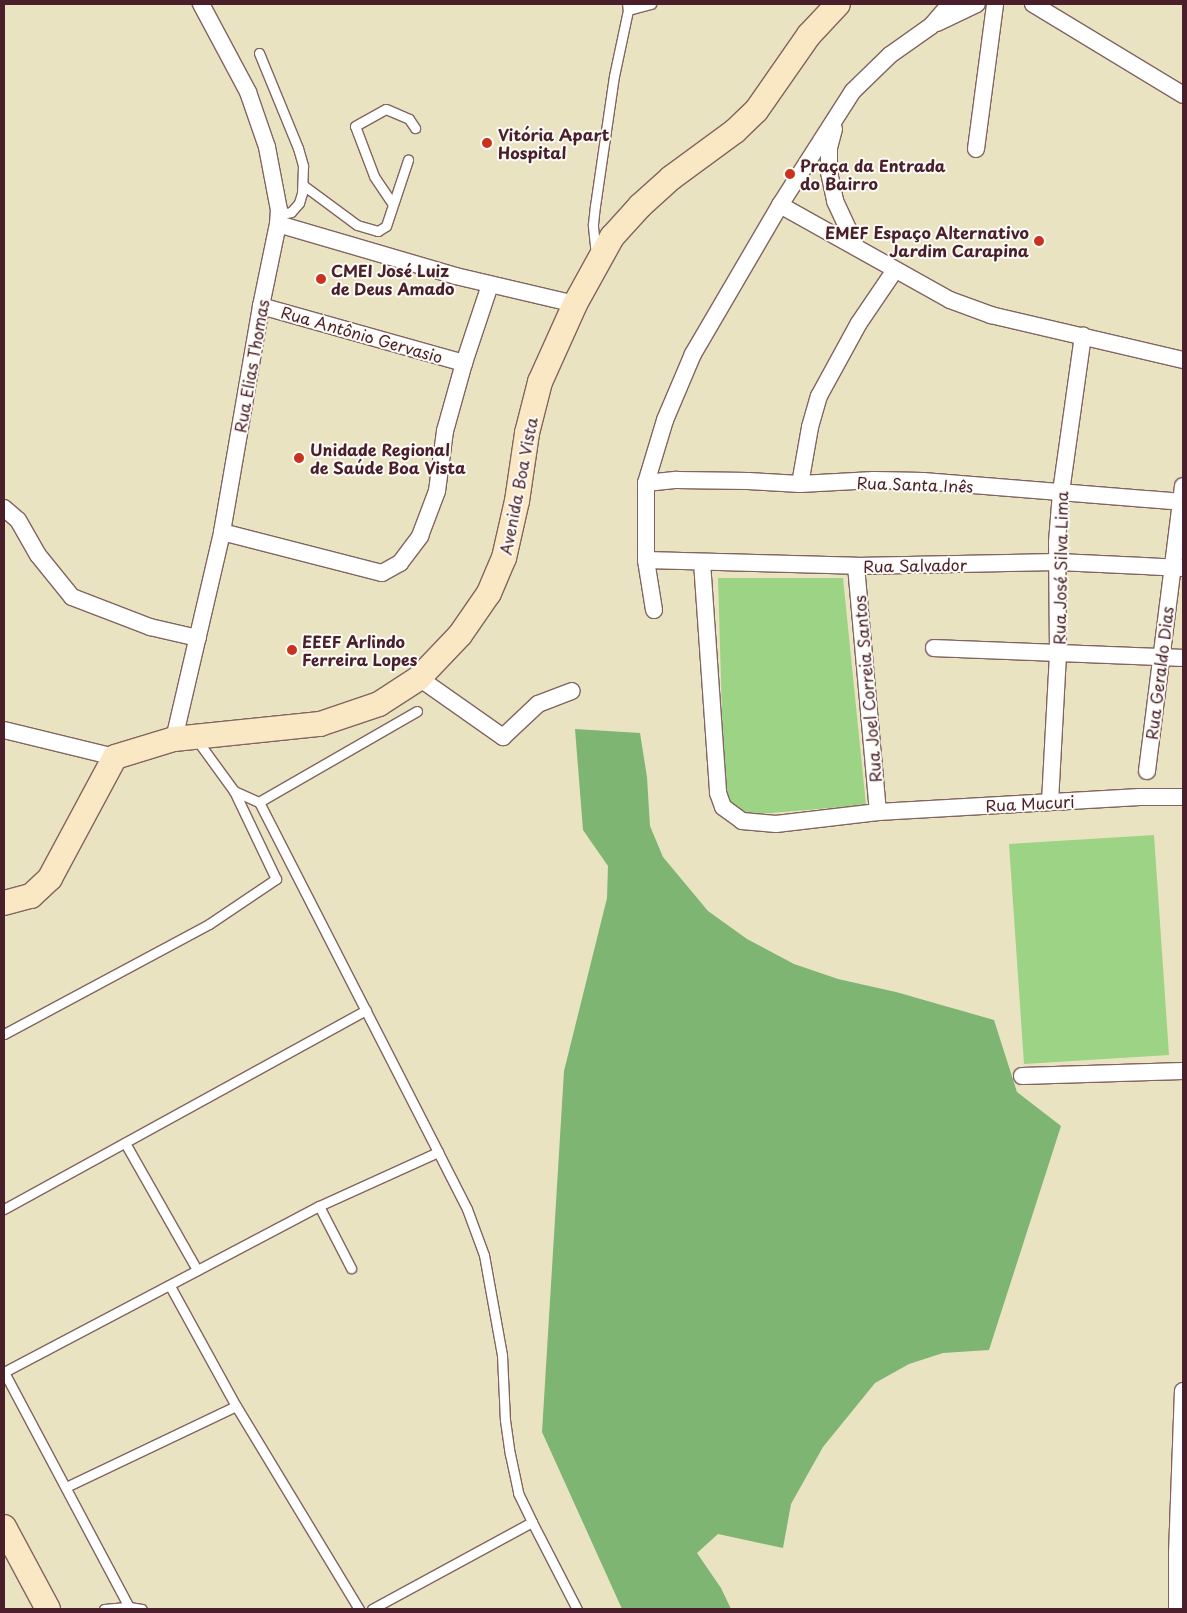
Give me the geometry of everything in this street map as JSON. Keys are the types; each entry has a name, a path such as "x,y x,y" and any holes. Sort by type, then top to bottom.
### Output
{"street":[{"name":"Rua Elias Thomas","path":"184,738 198,638 222,532 278,219 267,147 248,92 201,4"},
{"name":"Avenida Boa Vista","path":"115,757 184,738 320,724 379,704 419,678 460,635 489,593 504,558 517,502 528,433 540,382 575,304 612,237 640,206 671,178 735,131 756,111 810,35 838,4"},
{"path":"931,26 950,4"},
{"path":"654,610 646,560 646,484 665,420 693,354 780,205 852,91 878,64 931,26 977,4"},
{"path":"976,149 995,4"},
{"path":"1033,4 1183,95"},
{"path":"837,115 829,148 829,172 835,201 856,246"},
{"path":"780,205 950,300 990,315 1183,360"},
{"path":"278,219 350,246 490,285 575,304"},
{"path":"800,484 810,427 819,396 859,323 895,270"},
{"path":"222,532 382,573 400,563 420,536 437,491 445,431 464,363 490,285"},
{"name":"Rua Antônio Gervasio","path":"261,306 464,363"},
{"name":"Rua José Silva Lima","path":"1050,802 1058,653 1057,542 1060,492 1084,336"},
{"name":"Rua Santa Inês","path":"646,484 686,480 748,480 800,484 874,480 924,481 1060,492 1182,497"},
{"name":"Rua Geraldo Dias","path":"1147,771 1162,656 1178,568 1182,497"},
{"path":"4,508 18,520 38,555 72,597 150,627 198,638"},
{"name":"Rua Salvador","path":"646,560 856,566 1058,562 1178,568"},
{"name":"Rua Mucuri","path":"702,562 718,793 723,807 742,821 776,824 878,812 1050,802 1183,797"},
{"name":"Rua Joel Correia Santos","path":"856,566 878,812"},
{"path":"934,648 1183,658"},
{"path":"419,678 503,738 538,704 572,691"},
{"path":"4,730 115,757 50,878 31,896 4,904"},
{"path":"1022,1076 1183,1072"},
{"path":"1177,1609 1177,1554 1183,1391"},
{"path":"4,1527 48,1609"}],"lane":[{"path":"597,265 593,224 595,206 614,76 628,7 651,4"},
{"path":"259,53 279,99 303,166 303,184 299,203 291,212 278,219"},
{"path":"271,69 279,99"},
{"path":"392,203 374,176 355,126 386,109 409,119 414,128"},
{"path":"303,184 357,225 369,230 378,231 386,226 392,203 408,160"},
{"path":"259,802 417,711"},
{"path":"4,1034 209,924 276,879 234,791 184,738"},
{"path":"234,791 259,802 467,1209 484,1255 502,1355 510,1454 518,1493 577,1609"},
{"path":"4,1209 366,1010"},
{"path":"125,1142 197,1270"},
{"path":"129,1606 4,1372 319,1206 438,1152"},
{"path":"319,1206 350,1268"},
{"path":"170,1286 236,1406 359,1609"},
{"path":"66,1487 236,1406"},
{"path":"372,1609 532,1522"},
{"path":"104,1609 129,1606 142,1609"}],"green space":[{"path":"718,578 843,578 866,805 725,817"},
{"path":"575,729 640,733 647,777 650,826 663,857 708,911 747,939 794,964 838,979 896,992 994,1020 1017,1092 1061,1126 989,1350 943,1353 909,1364 875,1383 823,1447 791,1504 783,1548 718,1534 697,1553 721,1588 731,1609 622,1609 542,1432 564,1071 607,898 608,866 583,830"},
{"path":"1154,835 1169,1055 1024,1064 1009,844"}],"place":[{"name":"Vitória Apart Hospital","path":"487,143"},
{"name":"Praça da Entrada do Bairro","path":"790,174"},
{"name":"EMEF Espaço Alternativo Jardim Carapina","path":"1039,241"},
{"name":"CMEI José Luiz de Deus Amado","path":"321,279"},
{"name":"Unidade Regional de Saúde Boa Vista","path":"299,458"},
{"name":"EEEF Arlindo Ferreira Lopes","path":"292,650"}]}
